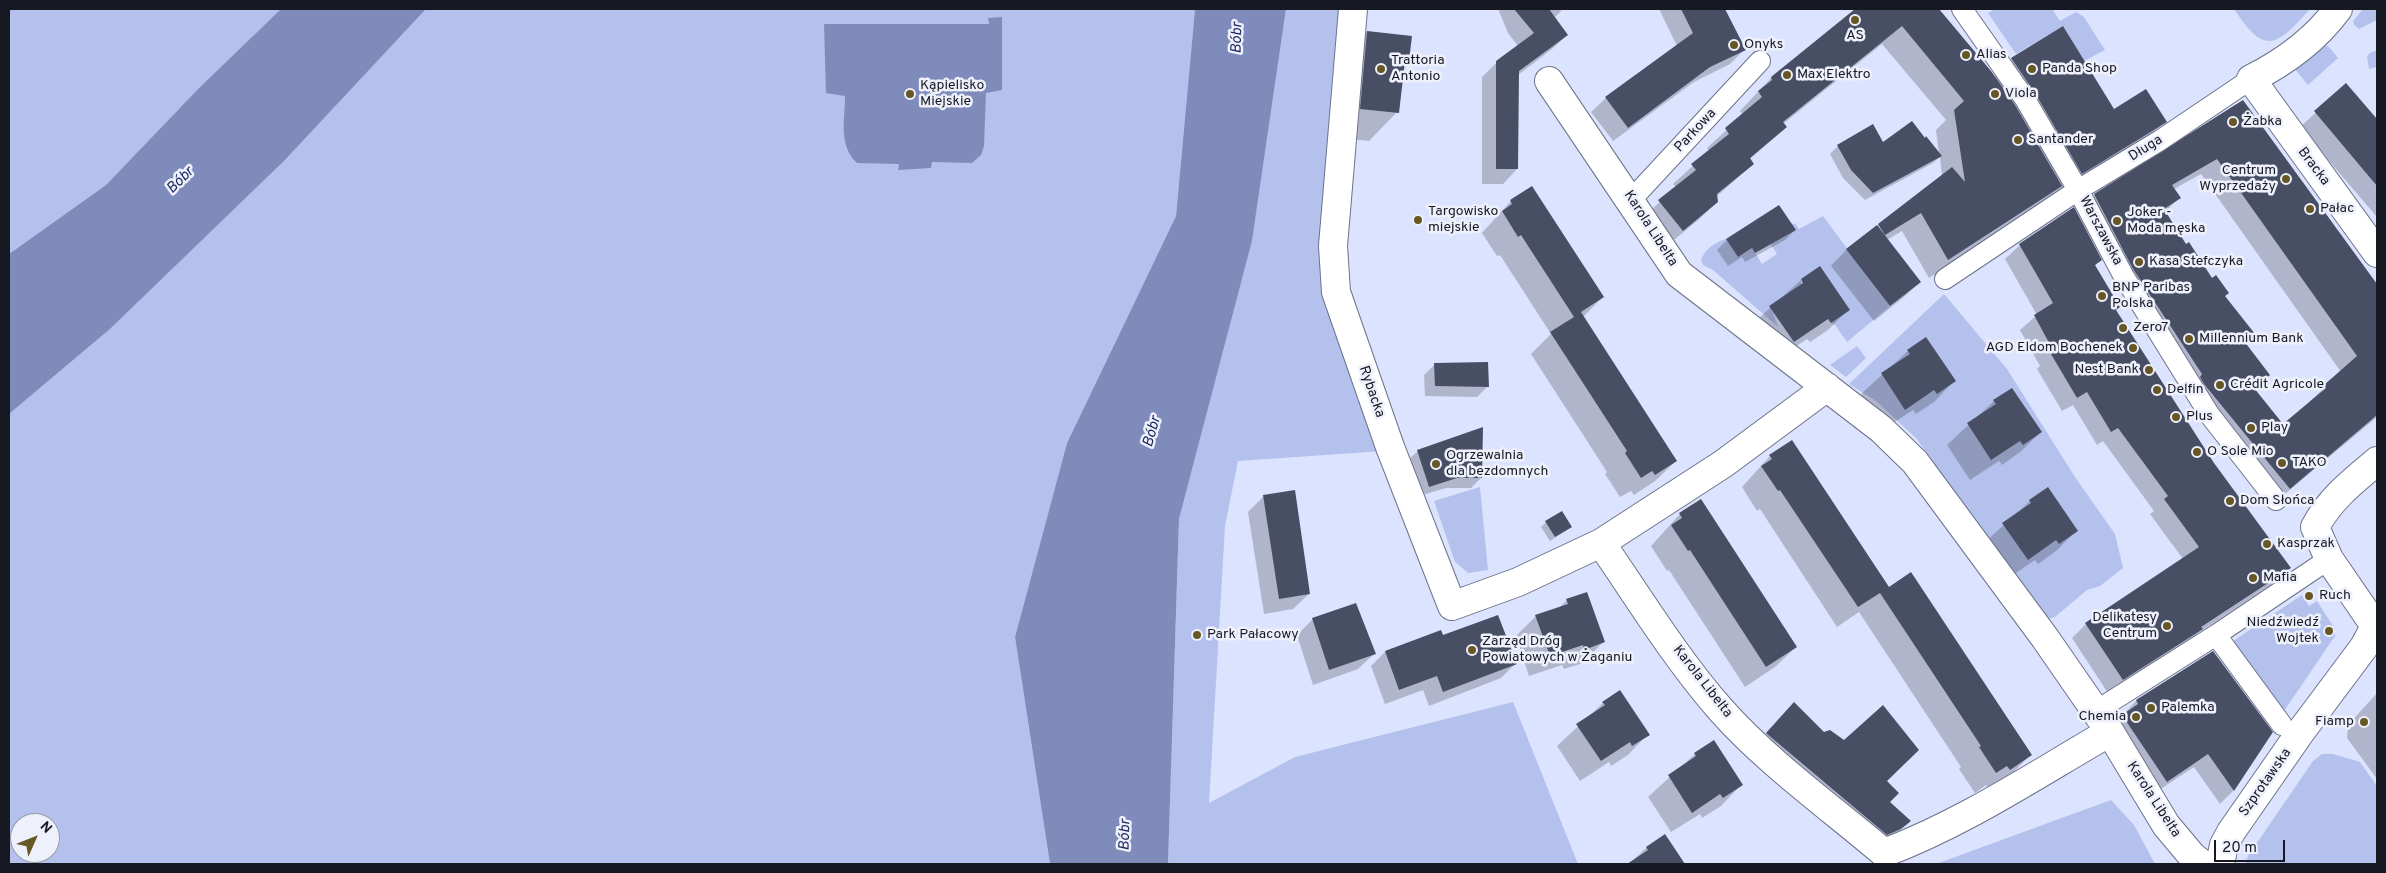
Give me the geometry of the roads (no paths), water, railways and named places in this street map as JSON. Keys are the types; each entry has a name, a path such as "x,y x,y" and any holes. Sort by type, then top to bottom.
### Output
{"street":[{"name":"Rybacka","path":"1352,9 1333,246 1335,285 1390,447 1452,606 1518,582 1600,543"},
{"name":"Warszawska","path":"1962,9 2025,99 2078,190 2123,275 2209,414 2276,500"},
{"name":"Długa","path":"1945,279 2078,190 2159,141 2251,80 2281,64 2324,27 2338,9"},
{"name":"Parkowa","path":"1631,200 1760,62"},
{"name":"Bracka","path":"2251,80 2377,253"},
{"name":"Karola Libelta","path":"1549,81 1631,200 1679,274 1881,429 1915,462 2103,721 2166,825 2192,856 2202,864"},
{"path":"1600,543 1723,464 1827,387"},
{"path":"2376,625 2329,559 2315,527 2324,509 2377,461"},
{"name":"Karola Libelta","path":"1600,543 1702,687 1722,711 1792,778 1884,853 1905,845 1995,799 2103,721"},
{"path":"2103,721 2216,635 2329,559"},
{"name":"Szprotawska","path":"2220,864 2224,846 2231,832 2292,728 2364,647 2376,625"},
{"path":"2216,635 2292,728"}],"water":[{"name":"Bóbr","path":"281,9 426,9 285,160 110,329 9,414 9,254 106,185 199,88"},
{"name":"Bóbr","path":"1195,9 1286,9 1252,241 1179,519 1168,864 1050,864 1015,637 1067,443 1176,216"},
{"name":"Kąpielisko Miejskie","path":"1002,17 1002,90 986,93 984,146 981,155 972,163 932,162 931,168 898,170 899,164 857,163 851,156 845,140 845,96 826,93 824,24 989,24 988,18"}],"place":[{"name":"AS","path":"1855,20"},
{"name":"Onyks","path":"1734,45"},
{"name":"Alias","path":"1966,55"},
{"name":"Trattoria Antonio","path":"1381,69"},
{"name":"Panda Shop","path":"2032,69"},
{"name":"Max Elektro","path":"1787,75"},
{"name":"Kąpielisko Miejskie","path":"910,94"},
{"name":"Viola","path":"1995,94"},
{"name":"Żabka","path":"2233,122"},
{"name":"Santander","path":"2018,140"},
{"name":"Centrum Wyprzedaży","path":"2286,179"},
{"name":"Pałac","path":"2310,209"},
{"name":"Targowisko miejskie","path":"1418,220"},
{"name":"Joker - Moda męska","path":"2117,221"},
{"name":"Kasa Stefczyka","path":"2139,262"},
{"name":"BNP Paribas Polska","path":"2102,296"},
{"name":"Zero7","path":"2123,328"},
{"name":"Millennium Bank","path":"2189,339"},
{"name":"AGD Eldom Bochenek","path":"2133,348"},
{"name":"Nest Bank","path":"2149,370"},
{"name":"Crédit Agricole","path":"2220,385"},
{"name":"Delfin","path":"2157,390"},
{"name":"Plus","path":"2176,417"},
{"name":"Play","path":"2251,428"},
{"name":"O Sole Mio","path":"2197,452"},
{"name":"TAKO","path":"2282,463"},
{"name":"Ogrzewalnia dla bezdomnych","path":"1436,464"},
{"name":"Dom Słońca","path":"2230,501"},
{"name":"Kasprzak","path":"2267,544"},
{"name":"Mafia","path":"2253,578"},
{"name":"Ruch","path":"2309,596"},
{"name":"Delikatesy Centrum","path":"2167,626"},
{"name":"Niedźwiedź Wojtek","path":"2329,631"},
{"name":"Park Pałacowy","path":"1197,635"},
{"name":"Zarząd Dróg Powiatowych w Żaganiu","path":"1472,650"},
{"name":"Palemka","path":"2151,708"},
{"name":"Chemia","path":"2136,717"},
{"name":"Fiamp","path":"2364,722"}]}
